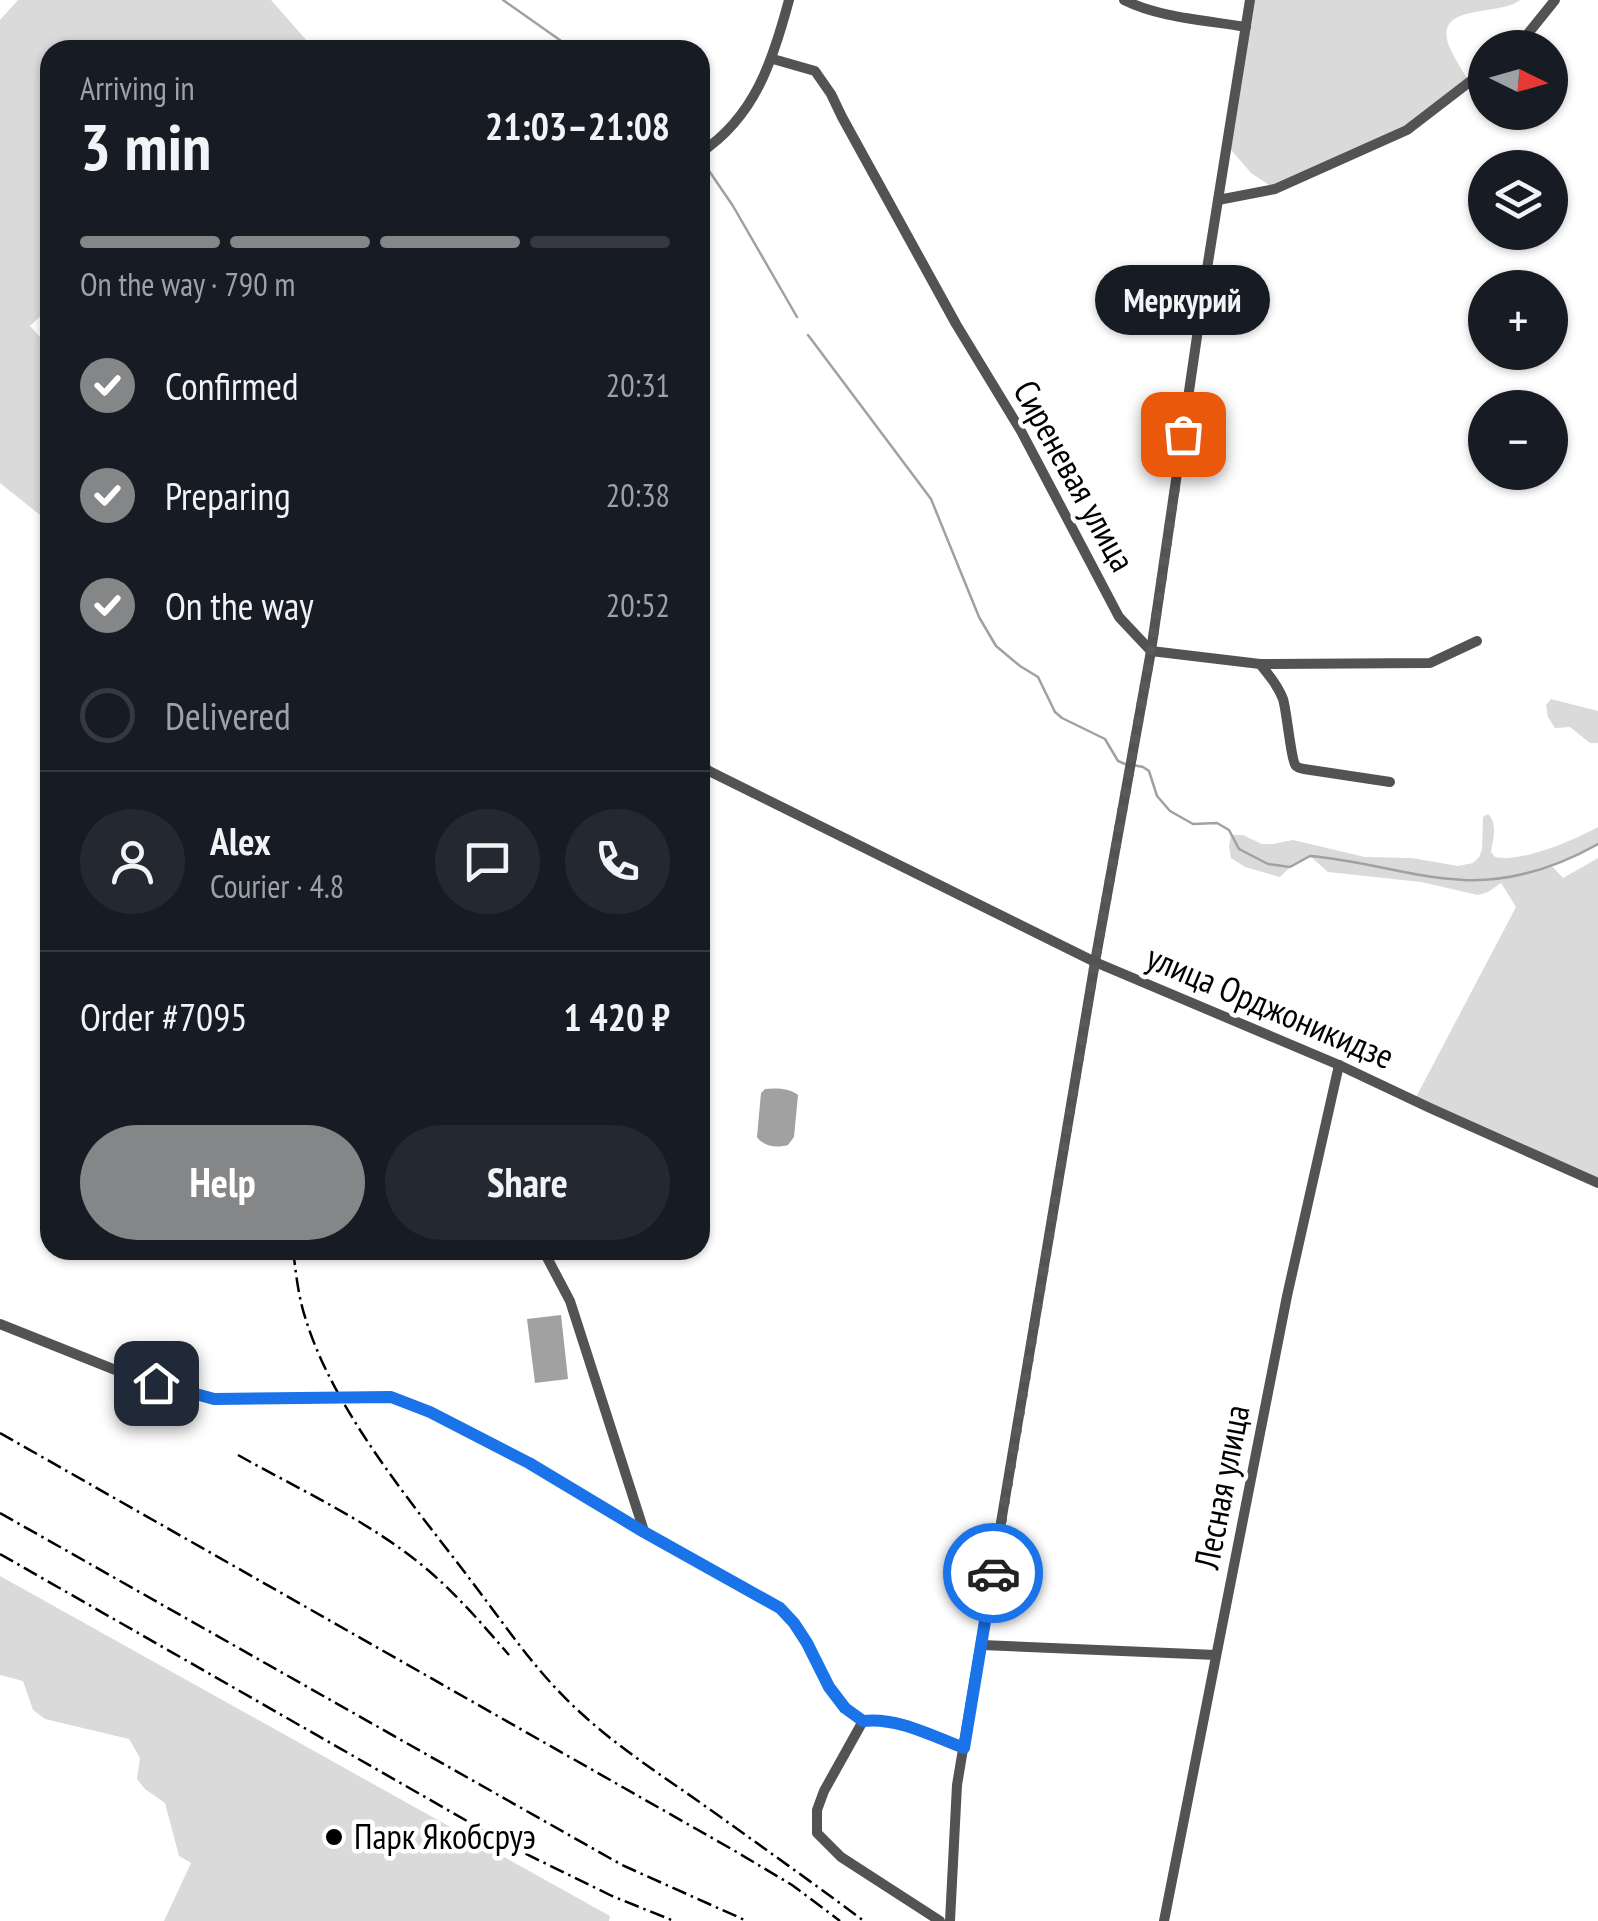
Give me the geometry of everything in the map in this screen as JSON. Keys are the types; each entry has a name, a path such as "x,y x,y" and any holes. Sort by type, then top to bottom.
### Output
{"street":[{"path":"710,145 741,117 773,59 789,0"},
{"path":"1124,0 1160,12 1246,26"},
{"path":"950,1921 954,1825 964,1748 1151,651 1250,0"},
{"path":"1531,30 1555,0"},
{"name":"Сиреневая улица","path":"773,59 814,71 831,94 956,324 1021,431 1119,616 1151,651"},
{"path":"1218,200 1275,189 1407,130 1468,83"},
{"path":"1151,651 1260,664 1430,663 1477,640"},
{"path":"1260,664 1282,696 1296,766 1390,782"},
{"name":"улица Орджоникидзе","path":"710,773 1095,962 1339,1065 1598,1183"},
{"name":"Лесная улица","path":"1164,1921 1288,1296 1339,1065"},
{"path":"548,1260 570,1301 644,1532"},
{"path":"0,1324 128,1376 214,1399 391,1397 430,1412 529,1463 780,1608 807,1643 837,1698 863,1721 880,1719 896,1723 964,1748"},
{"path":"982,1644 1216,1656"},
{"path":"863,1721 824,1792 817,1810 817,1833 841,1857 940,1921"}],"shaded area":[{"path":"18,0 271,0 306,40 40,40 40,316 30,326 40,337 40,515 0,483 0,20"},
{"path":"1250,0 1520,0 1459,17 1451,23 1447,32 1449,46 1468,83 1407,130 1275,189 1251,173 1227,145"},
{"path":"1551,699 1598,711 1598,743 1590,743 1570,727 1555,728 1546,705"},
{"path":"1488,814 1494,827 1491,852 1495,857 1533,854 1598,827 1598,844 1552,866 1563,878 1598,858 1598,1183 1414,1101 1516,907 1501,883 1478,895 1421,882 1328,872 1310,856 1280,877 1245,867 1231,858 1229,846 1231,835 1243,835 1262,844 1293,840 1365,857 1412,858 1458,866 1473,863 1479,857 1483,817"},
{"path":"765,1089 798,1095 794,1137 788,1145 771,1146 757,1137 761,1093"},
{"path":"561,1315 568,1379 535,1383 527,1319"},
{"name":"Парк Якобсруэ","path":"0,1576 610,1916 609,1921 164,1921 191,1863 179,1856 165,1803 137,1779 140,1758 129,1739 45,1719 33,1710 23,1681 0,1675"}],"waterway":[{"path":"503,0 560,40"},
{"path":"710,172 797,317"},
{"path":"808,335 931,499 979,617 996,646 1038,677 1055,712 1105,739 1118,761 1125,764"},
{"path":"1133,765 1149,771 1157,796 1170,811 1193,824 1217,823 1229,830 1239,849 1268,864 1290,867 1310,856 1426,876 1482,880 1534,871 1598,844"}],"railway":[{"path":"294,1260 305,1317 353,1419 397,1484 535,1664 565,1698 610,1738 864,1921"},
{"path":"0,1433 735,1851 792,1885 840,1921"},
{"path":"238,1455 336,1508 407,1554 450,1591 509,1655"},
{"path":"0,1513 622,1865 747,1921"},
{"path":"0,1554 516,1849 674,1921"}],"way so far":[{"path":"993,1573 1151,651 1183,434"}],"place":[{"name":"Меркурий","path":"1183,434"},
{"name":"Парк Якобсруэ","path":"334,1837"}],"route":[{"path":"156,1383 214,1399 391,1397 430,1412 529,1463 780,1608 807,1643 829,1687 845,1708 863,1721 880,1719 896,1723 964,1748 993,1573"}]}
